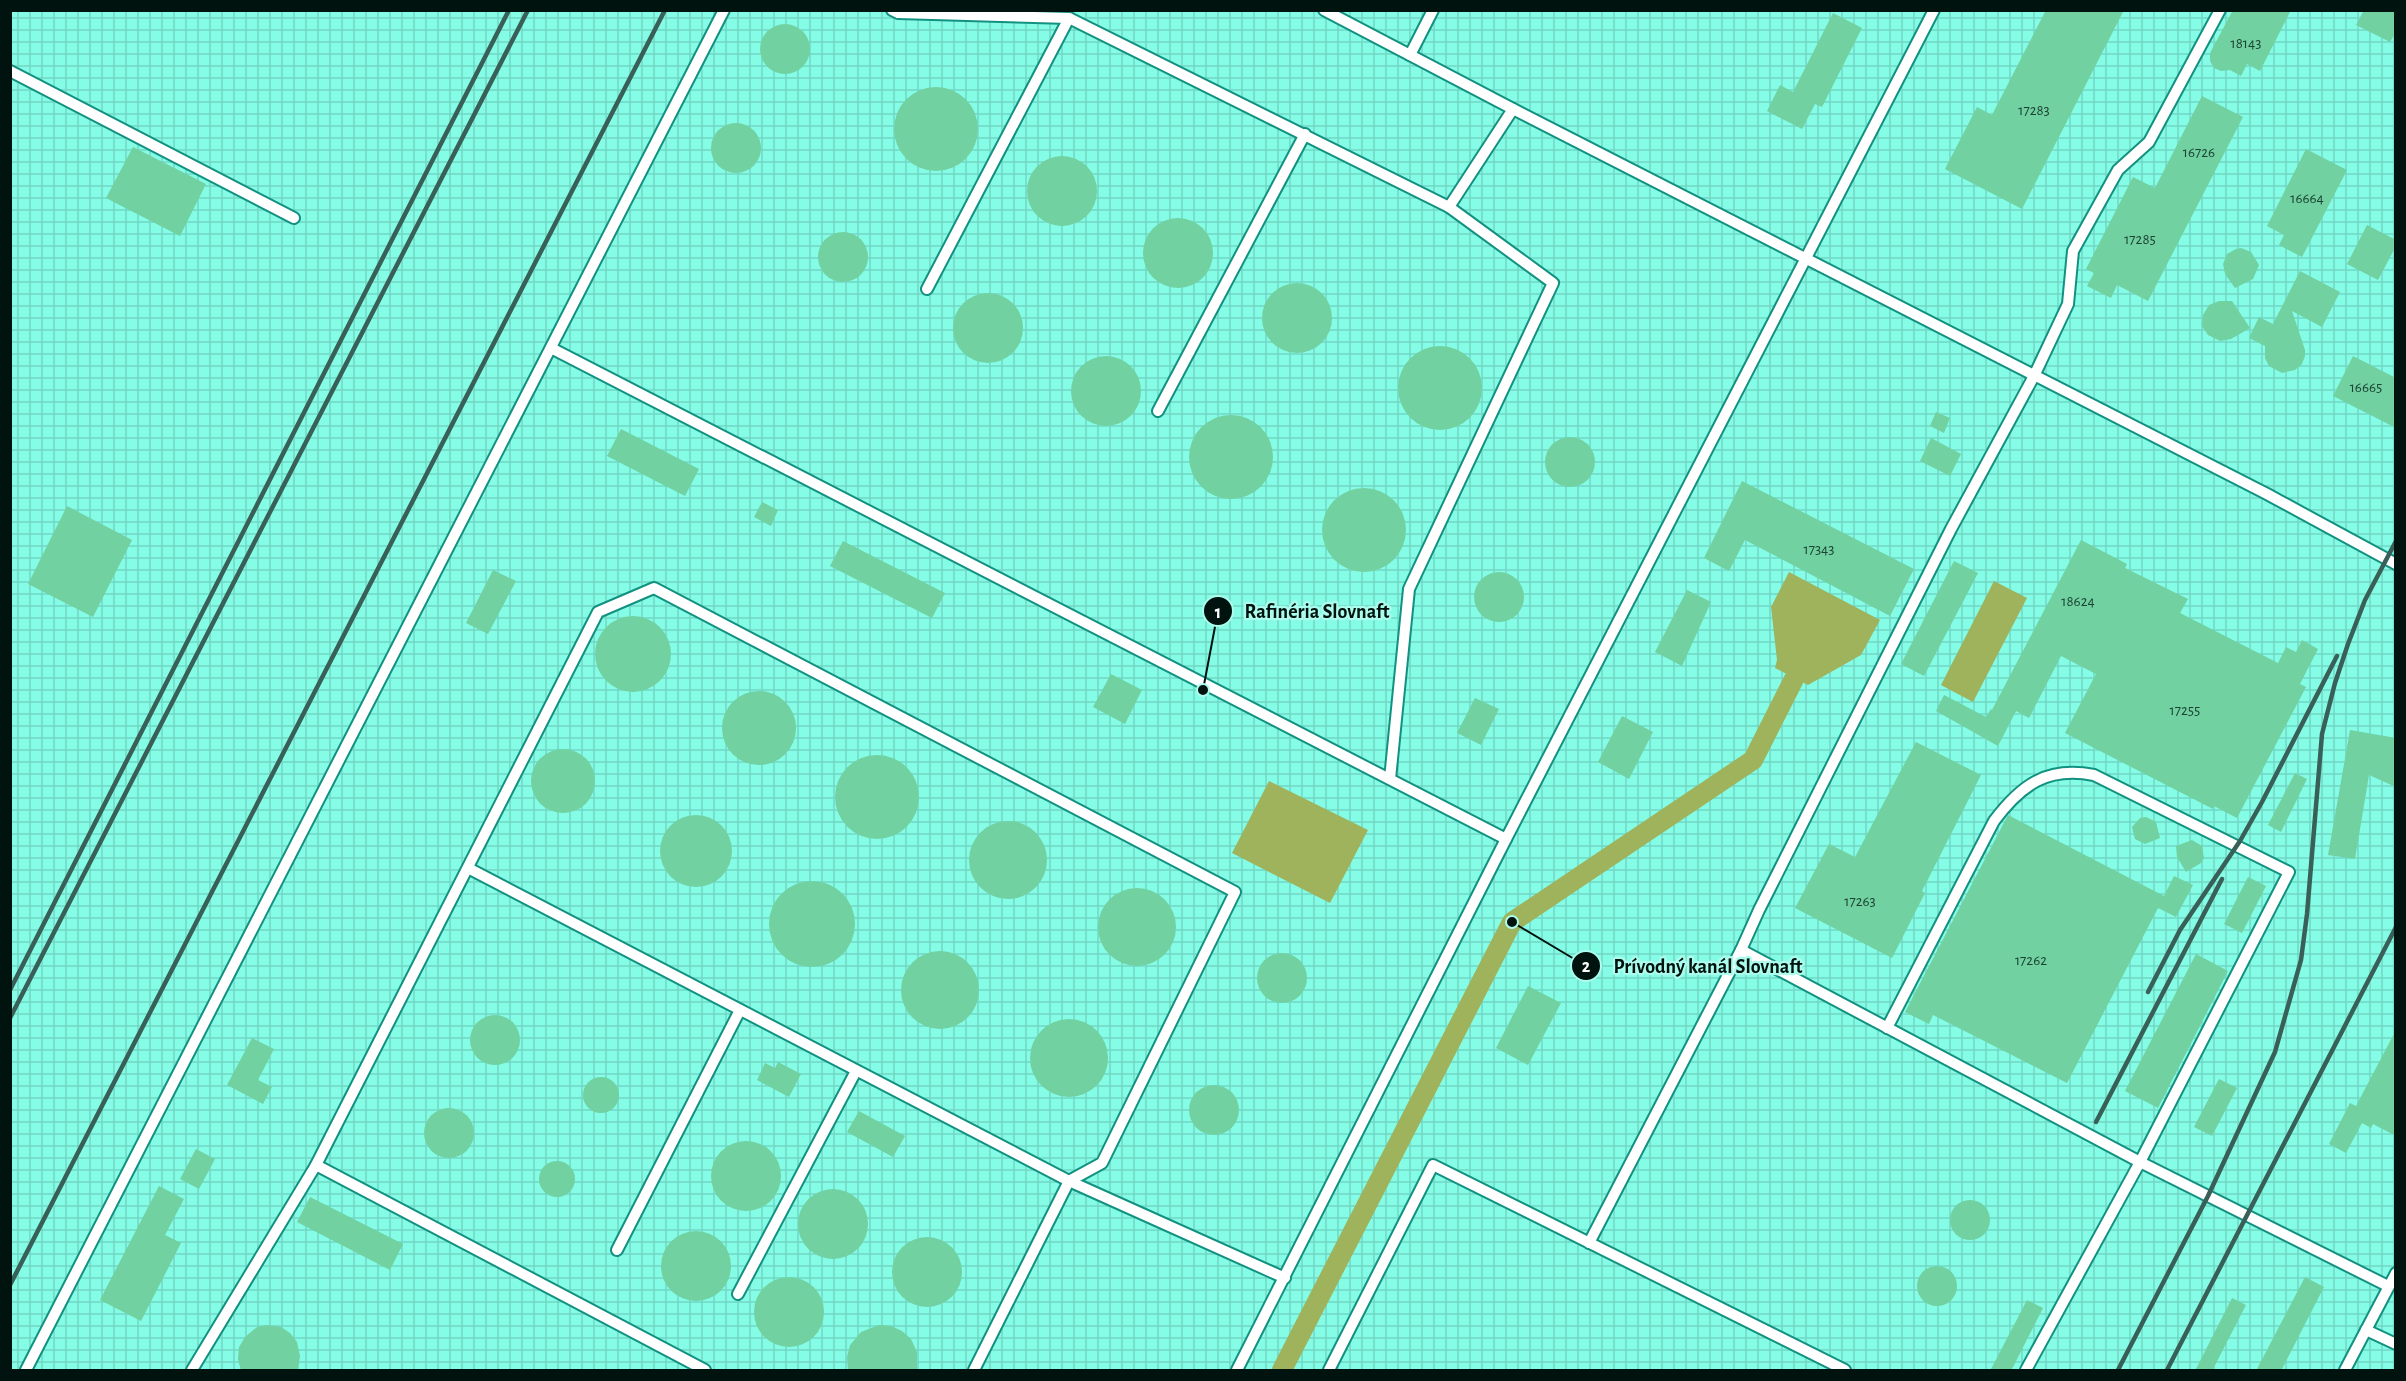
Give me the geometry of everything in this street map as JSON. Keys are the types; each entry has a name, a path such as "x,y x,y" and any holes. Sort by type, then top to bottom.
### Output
{"lane":[{"path":"26,1371 724,10"},
{"path":"892,10 898,13 1070,18 1449,207 1553,283 1409,589 1390,779"},
{"path":"1324,10 2267,494 2396,564"},
{"path":"1410,55 1433,10"},
{"path":"1241,1369 1506,839 1934,10"},
{"path":"1589,1243 1741,950 1951,529 2034,376 2068,304 2073,251 2118,170 2149,142 2220,10"},
{"path":"927,289 1070,18"},
{"path":"10,71 294,218"},
{"path":"1449,207 1513,109"},
{"path":"1158,411 1305,134"},
{"path":"551,348 1506,839"},
{"path":"192,1371 316,1165 598,612 654,588 1235,892 1102,1163 1069,1181 974,1371"},
{"path":"1887,1028 1994,821 2006,806 2039,778 2076,771 2094,775 2289,872 2140,1162 2026,1371"},
{"path":"468,868 1069,1181 1285,1278"},
{"path":"1741,950 2140,1162 2388,1286"},
{"path":"616,1250 740,1010"},
{"path":"738,1294 856,1071"},
{"path":"316,1165 705,1371"},
{"path":"1329,1371 1433,1165 1845,1371"},
{"path":"2345,1371 2396,1273"},
{"path":"2366,1330 2396,1344"}],"shaded area":[{"path":"10,11 2395,11 2395,1370 11,1370"},
{"path":"1789,572 1880,620 1861,655 1808,685 1775,668 1777,660 1771,607"},
{"path":"1994,581 2027,598 1973,702 1941,685"},
{"path":"1269,781 1368,830 1330,903 1232,853"}],"building":[{"path":"2046,10 2124,10 2022,209 1945,169 1977,107 1992,115"},
{"path":"2233,10 2291,10 2260,71 2247,64 2241,76 2230,70 2221,71 2214,68 2210,61 2210,53"},
{"path":"2364,10 2396,10 2396,32 2390,42 2356,25"},
{"path":"1833,13 1862,28 1822,107 1815,104 1802,129 1767,111 1780,85 1793,92"},
{"path":"785,24 803,31 810,49 803,67 785,74 767,67 760,49 767,31"},
{"path":"936,87 952,90 966,99 975,113 978,129 975,145 966,159 952,168 936,171 920,168 906,159 897,145 894,129 897,113 906,99 920,90"},
{"path":"2202,96 2243,117 2148,301 2117,285 2111,298 2087,286 2094,273 2086,269 2133,177 2155,188"},
{"path":"736,123 754,130 761,148 754,166 736,173 718,166 711,148 718,130"},
{"path":"133,147 206,184 180,236 106,198"},
{"path":"2306,149 2347,170 2302,257 2279,245 2284,235 2267,226"},
{"path":"1062,156 1075,159 1087,166 1094,178 1097,191 1094,204 1087,216 1075,223 1062,226 1049,223 1037,216 1030,204 1027,191 1030,178 1037,166 1049,159"},
{"path":"1178,218 1191,221 1203,228 1210,240 1213,253 1210,266 1203,278 1191,285 1178,288 1165,285 1153,278 1146,266 1143,253 1146,240 1153,228 1165,221"},
{"path":"2367,225 2396,240 2396,246 2378,280 2347,264"},
{"path":"843,232 861,239 868,257 861,275 843,282 825,275 818,257 825,239"},
{"path":"2241,248 2251,252 2259,265 2253,279 2235,288 2225,274 2223,264 2227,254"},
{"path":"2300,271 2340,292 2322,327 2292,311 2305,356 2302,364 2295,370 2282,373 2269,366 2265,358 2265,346 2249,338 2259,317 2273,324"},
{"path":"1297,283 1310,286 1322,293 1329,305 1332,318 1329,331 1322,343 1310,350 1297,353 1284,350 1272,343 1265,331 1262,318 1265,305 1272,293 1284,286"},
{"path":"988,293 1001,296 1013,303 1020,315 1023,328 1020,341 1013,353 1001,360 988,363 975,360 963,353 956,341 953,328 956,315 963,303 975,296"},
{"path":"2219,301 2232,301 2250,328 2231,339 2220,341 2208,335 2202,326 2203,315 2209,305"},
{"path":"1440,346 1456,349 1470,358 1479,372 1482,388 1479,404 1470,418 1456,427 1440,430 1424,427 1410,418 1401,404 1398,388 1401,372 1410,358 1424,349"},
{"path":"1106,356 1119,359 1131,366 1138,378 1141,391 1138,404 1131,416 1119,423 1106,426 1093,423 1081,416 1074,404 1071,391 1074,378 1081,366 1093,359"},
{"path":"2353,356 2396,378 2396,428 2333,396"},
{"path":"1936,412 1950,418 1944,433 1930,426"},
{"path":"1231,415 1247,418 1261,427 1270,441 1273,457 1270,473 1261,487 1247,496 1231,499 1215,496 1201,487 1192,473 1189,457 1192,441 1201,427 1215,418"},
{"path":"621,429 699,469 685,496 607,456"},
{"path":"1570,437 1588,444 1595,462 1588,480 1570,487 1552,480 1545,462 1552,444"},
{"path":"1931,438 1961,454 1950,476 1920,461"},
{"path":"1742,481 1914,569 1890,616 1745,540 1729,571 1704,558"},
{"path":"1364,488 1380,491 1394,500 1403,514 1406,530 1403,546 1394,560 1380,569 1364,572 1348,569 1334,560 1325,546 1322,530 1325,514 1334,500 1348,491"},
{"path":"762,502 778,510 771,526 754,517"},
{"path":"67,506 132,540 93,617 28,584"},
{"path":"2081,540 2127,564 2125,568 2188,599 2180,613 2278,663 2286,647 2296,652 2302,640 2318,649 2300,684 2306,687 2237,818 2214,806 2213,809 2065,733 2096,674 2061,656 2029,718 2016,711 1998,746 1936,711 1944,695 1986,717 1992,710"},
{"path":"843,541 945,593 932,618 830,566"},
{"path":"1954,561 1978,573 1924,676 1901,664"},
{"path":"493,570 516,581 488,634 466,623"},
{"path":"1499,572 1517,579 1524,597 1517,615 1499,622 1481,615 1474,597 1481,579"},
{"path":"1687,590 1711,602 1682,666 1655,652"},
{"path":"633,616 647,619 660,627 668,640 671,654 668,668 660,681 647,689 633,692 619,689 606,681 598,668 595,654 598,640 606,627 619,619"},
{"path":"1111,674 1142,690 1125,724 1093,707"},
{"path":"752,691 766,691 780,697 790,707 796,721 794,742 780,759 766,765 752,765 738,759 728,749 722,735 722,721 728,707 738,697"},
{"path":"1475,698 1499,709 1481,745 1457,733"},
{"path":"1622,716 1653,732 1629,779 1598,762"},
{"path":"2350,730 2396,738 2396,787 2369,775 2355,859 2328,855"},
{"path":"1916,742 1981,775 1922,891 1925,893 1892,958 1795,908 1829,844 1855,857"},
{"path":"557,749 569,749 586,758 593,769 595,781 593,793 586,804 569,813 557,813 545,808 536,799 531,787 531,775 536,763 545,754"},
{"path":"877,755 893,758 907,767 916,781 919,797 916,813 907,827 893,836 877,839 861,836 847,827 838,813 835,797 838,781 847,767 861,758"},
{"path":"2295,773 2307,779 2281,832 2268,825"},
{"path":"696,815 716,821 726,831 732,851 726,871 716,881 696,887 676,881 666,871 660,851 666,831 676,821"},
{"path":"2008,815 2164,896 2174,876 2193,885 2176,917 2158,908 2067,1083 1933,1015 1929,1024 1905,1012"},
{"path":"2146,817 2156,822 2160,838 2145,844 2135,839 2132,827 2140,818"},
{"path":"1008,821 1023,824 1035,833 1044,845 1047,860 1044,875 1035,887 1023,896 1008,899 993,896 981,887 972,875 969,860 972,845 981,833 993,824"},
{"path":"2192,840 2202,846 2204,858 2201,863 2186,872 2177,857 2176,846"},
{"path":"2248,877 2266,886 2242,933 2224,924"},
{"path":"812,881 836,888 848,900 855,924 848,948 836,960 812,967 788,960 776,948 769,924 776,900 788,888"},
{"path":"1137,888 1152,891 1164,900 1173,912 1176,927 1173,942 1164,954 1152,963 1137,966 1122,963 1110,954 1101,942 1098,927 1101,912 1110,900 1122,891"},
{"path":"940,951 955,954 968,962 976,975 979,990 976,1005 968,1018 955,1026 940,1029 925,1026 912,1018 904,1005 901,990 904,975 912,962 925,954"},
{"path":"1277,953 1287,953 1300,960 1307,973 1307,983 1300,996 1287,1003 1277,1003 1268,999 1261,992 1257,983 1257,973 1261,964 1268,957"},
{"path":"2196,954 2228,971 2158,1108 2125,1091"},
{"path":"1528,986 1561,1003 1528,1065 1496,1048"},
{"path":"495,1015 513,1022 520,1040 513,1058 495,1065 477,1058 470,1040 477,1022"},
{"path":"1061,1019 1077,1019 1091,1025 1102,1036 1108,1050 1108,1066 1102,1080 1091,1091 1077,1097 1061,1097 1047,1091 1036,1080 1030,1066 1030,1050 1036,1036 1047,1025"},
{"path":"2396,1030 2396,1136 2373,1124 2371,1128 2362,1123 2346,1153 2329,1144 2350,1103 2356,1106"},
{"path":"252,1038 274,1049 258,1080 272,1087 263,1104 227,1085"},
{"path":"778,1062 801,1074 789,1097 757,1080 765,1063 775,1068"},
{"path":"601,1077 614,1082 619,1095 614,1108 601,1113 588,1108 583,1095 588,1082"},
{"path":"2219,1079 2237,1088 2212,1136 2194,1127"},
{"path":"1209,1085 1219,1085 1232,1092 1239,1105 1239,1115 1232,1128 1219,1135 1209,1135 1200,1131 1193,1124 1189,1115 1189,1105 1193,1096 1200,1089"},
{"path":"449,1108 467,1115 474,1133 467,1151 449,1158 431,1151 424,1133 431,1115"},
{"path":"859,1111 905,1136 893,1157 847,1132"},
{"path":"746,1141 759,1144 771,1151 778,1163 781,1176 778,1189 771,1201 759,1208 746,1211 733,1208 721,1201 714,1189 711,1176 714,1163 721,1151 733,1144"},
{"path":"196,1149 215,1159 199,1189 180,1179"},
{"path":"557,1161 570,1166 575,1179 570,1192 557,1197 544,1192 539,1179 544,1166"},
{"path":"159,1186 184,1199 165,1235 181,1243 141,1321 100,1300"},
{"path":"833,1189 846,1192 858,1199 865,1211 868,1224 865,1237 858,1249 846,1256 833,1259 820,1256 808,1249 801,1237 798,1224 801,1211 808,1199 820,1192"},
{"path":"310,1197 403,1244 390,1270 297,1222"},
{"path":"1970,1200 1984,1206 1990,1220 1984,1234 1970,1240 1956,1234 1950,1220 1956,1206"},
{"path":"696,1231 709,1234 721,1241 728,1253 731,1266 728,1279 721,1291 709,1298 696,1301 683,1298 671,1291 664,1279 661,1266 664,1253 671,1241 683,1234"},
{"path":"927,1237 940,1240 952,1247 959,1259 962,1272 959,1285 952,1297 940,1304 927,1307 914,1304 902,1297 895,1285 892,1272 895,1259 902,1247 914,1240"},
{"path":"1937,1266 1951,1272 1957,1286 1951,1300 1937,1306 1923,1300 1917,1286 1923,1272"},
{"path":"789,1277 802,1280 814,1287 821,1299 824,1312 821,1325 814,1337 802,1344 789,1347 776,1344 764,1337 757,1325 754,1312 757,1299 764,1287 776,1280"},
{"path":"2305,1277 2324,1287 2281,1371 2256,1371"},
{"path":"2232,1298 2246,1305 2212,1371 2195,1371"},
{"path":"2027,1300 2043,1308 2011,1371 1990,1371"},
{"path":"267,1325 281,1327 297,1342 300,1356 298,1371 241,1371 238,1359 239,1347 245,1337 257,1327"},
{"path":"879,1325 891,1326 902,1331 911,1339 917,1352 917,1371 848,1371 847,1357 850,1345 861,1332"}],"waterway":[{"path":"1282,1370 1512,922 1753,760 1794,679"}],"railway":[{"path":"10,990 509,10"},
{"path":"10,1018 528,10"},
{"path":"10,1285 665,10"},
{"path":"2118,1370 2208,1196 2275,1052 2301,960 2322,734 2348,644 2365,600 2396,541"},
{"path":"2148,992 2180,930 2240,841 2262,802 2337,656"},
{"path":"2096,1122 2222,879"},
{"path":"2167,1370 2396,927"}],"place":[{"name":"Rafinéria Slovnaft","path":"1203,690"},
{"name":"Prívodný kanál Slovnaft","path":"1512,922"}]}
